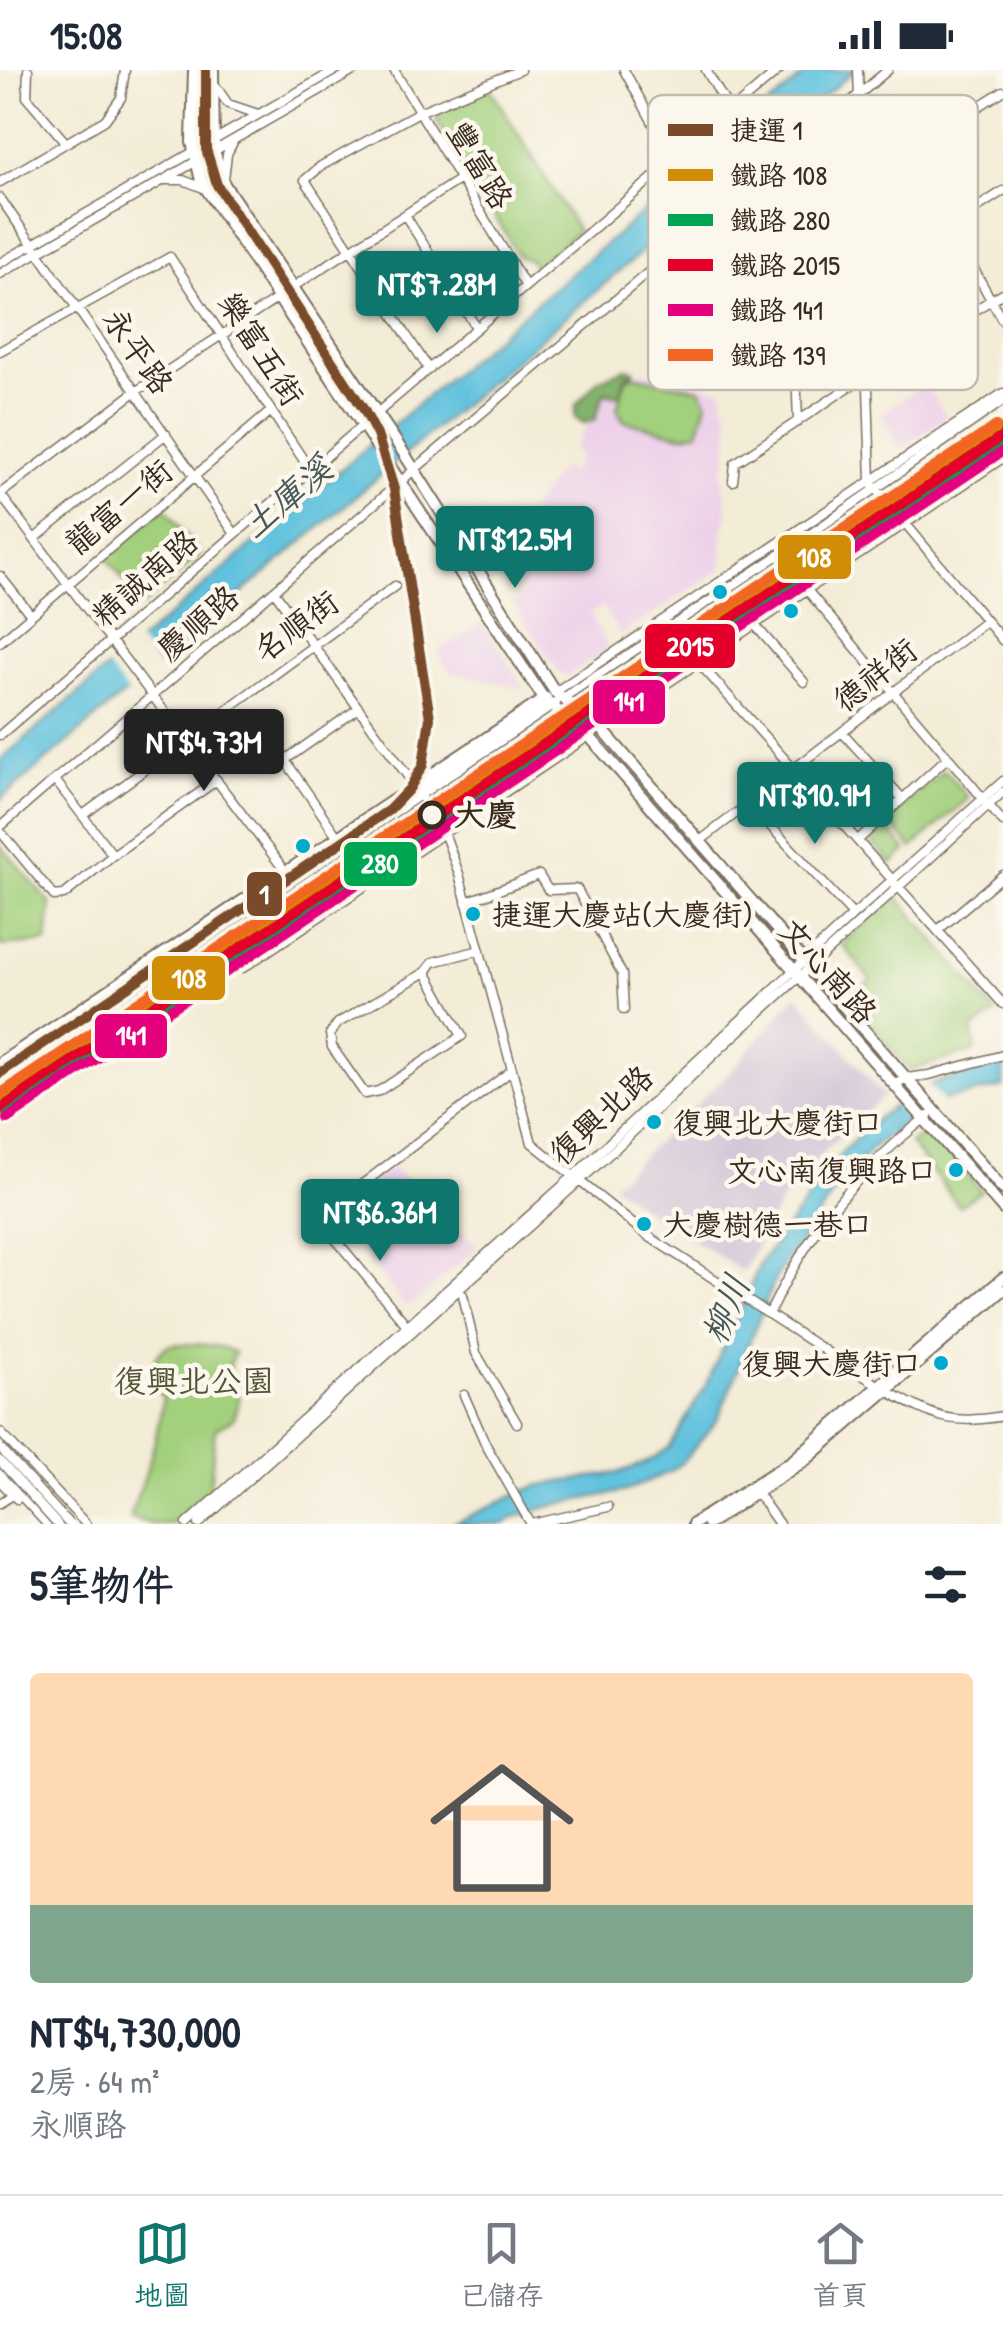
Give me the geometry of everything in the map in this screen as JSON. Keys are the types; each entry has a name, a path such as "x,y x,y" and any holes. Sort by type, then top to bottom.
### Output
{"main road":[{"path":"194,70 193,156 206,190 363,426"},
{"path":"213,76 213,145 224,184 377,414"},
{"name":"文心南路","path":"377,414 554,698 601,728 808,964 1003,1209"},
{"name":"文心南路","path":"363,426 554,698 798,974 901,1081"},
{"path":"0,1077 554,698"},
{"path":"0,1063 337,836 417,789"},
{"name":"文心南路","path":"928,1113 1002,1186"},
{"path":"693,1524 807,1459 1003,1278"},
{"path":"884,1388 1003,1290"},
{"path":"708,1524 752,1492"}],"street":[{"path":"28,70 28,97 66,143"},
{"path":"0,182 105,120 123,92 126,70"},
{"path":"0,274 35,248 336,70"},
{"path":"213,145 234,138 356,70"},
{"name":"豐富路","path":"394,70 525,285"},
{"path":"428,368 305,180 308,174 419,112 520,70"},
{"path":"624,70 648,114"},
{"path":"706,70 721,95"},
{"name":"精誠南路","path":"749,95 779,70"},
{"name":"慶順路","path":"857,95 888,70"},
{"path":"858,75 859,93"},
{"path":"213,76 228,104 258,114"},
{"path":"978,106 1003,90"},
{"path":"224,184 227,154 234,138"},
{"path":"0,263 162,180 193,156"},
{"path":"293,287 460,179"},
{"path":"162,180 183,180 206,190"},
{"name":"精誠南路","path":"0,735 648,180"},
{"path":"978,207 1003,191"},
{"name":"永平路","path":"0,198 235,534"},
{"path":"404,214 476,327"},
{"name":"樂富五街","path":"76,307 170,256 310,470"},
{"name":"慶順路","path":"0,829 648,273"},
{"path":"978,276 1003,322"},
{"path":"978,309 1003,293"},
{"path":"278,298 135,392 0,494 285,871"},
{"path":"0,352 76,307"},
{"path":"796,390 798,422"},
{"path":"733,481 736,463 845,390"},
{"path":"868,390 874,485 1003,641"},
{"path":"554,698 1003,397"},
{"name":"龍富一街","path":"0,642 271,411"},
{"path":"34,539 166,434"},
{"path":"243,968 1003,458"},
{"path":"0,576 31,616"},
{"name":"名順街","path":"82,815 395,586"},
{"path":"806,589 1003,822"},
{"path":"274,592 444,832 532,1143 648,1236 925,1412 963,1422 1003,1416"},
{"name":"德祥街","path":"700,841 986,621"},
{"path":"756,625 804,682"},
{"path":"699,663 1003,1004"},
{"path":"337,836 285,760 358,708"},
{"path":"842,732 902,797"},
{"path":"858,840 948,757"},
{"path":"56,780 113,855"},
{"path":"0,829 54,896 64,896 113,855 217,780"},
{"name":"復興北路","path":"808,964 1003,781"},
{"name":"復興北路","path":"985,802 1003,792"},
{"path":"749,803 853,916"},
{"path":"938,930 1003,875"},
{"path":"466,902 540,876 548,890 578,889 622,974 624,1010"},
{"name":"復興北路","path":"193,1523 798,974 853,916 896,883"},
{"path":"426,972 462,1036 378,1091 365,1094 332,1048 330,1034 338,1023 426,972 433,962 480,950"},
{"path":"901,1081 1003,1054"},
{"path":"409,1327 318,1218 511,1071"},
{"path":"769,1312 828,1213 867,1167 928,1113"},
{"path":"463,1294 476,1353 517,1423"},
{"path":"464,1395 486,1444 531,1524 608,1507"},
{"path":"0,1435 82,1524"},
{"path":"0,1448 68,1524"},
{"path":"0,1461 57,1524"},
{"path":"0,1472 43,1524"},
{"path":"0,1503 38,1475"},
{"path":"0,1480 16,1494"},
{"path":"752,1492 779,1524"}],"shaded area":[{"path":"625,368 648,373 648,390 723,390 724,408 729,411 729,434 727,463 722,467 728,516 721,569 620,636 603,606 590,613 609,649 568,676 559,673 513,603 521,594 515,572 489,533 505,523 533,515 530,510 562,467 571,473 581,456 574,449 587,426 579,419 609,377"},
{"path":"916,390 929,390 947,417 900,449 881,413"},
{"path":"482,623 524,689 452,672 443,661 438,651"},
{"path":"797,994 884,1096 823,1152 780,1203 743,1272 613,1184 732,1070"},
{"path":"392,1167 477,1247 413,1305 404,1304 334,1218 334,1213"}],"green space":[{"path":"490,88 578,231 535,267 519,256 436,120 436,110"},
{"path":"626,368 634,371 626,375 620,396 604,393 595,420 584,423 575,418 576,405 598,380"},
{"path":"632,375 648,378 648,390 701,390 707,402 698,432 682,435 624,421 617,409 625,381"},
{"path":"165,507 200,555 142,605 106,557"},
{"path":"552,713 557,716 431,802 441,786"},
{"path":"944,770 969,798 912,848 888,820"},
{"path":"885,825 906,850 892,864 870,840"},
{"path":"0,845 51,904 47,942 0,946"},
{"path":"896,895 996,1013 972,1030 974,1051 910,1070 849,1001 871,980 842,944"},
{"path":"928,1130 981,1191 959,1206 910,1143"},
{"name":"復興北公園","path":"167,1346 214,1346 235,1353 229,1371 239,1399 234,1418 215,1429 210,1488 171,1524 152,1524 131,1518 150,1459 163,1397 156,1389 156,1356"}],"water":[{"path":"810,70 855,70 826,95 781,95"},
{"path":"648,208 648,247 0,800 0,760"},
{"path":"1003,1064 1003,1087 930,1103 873,1147 833,1194 777,1275 717,1420 683,1461 671,1471 626,1491 558,1504 503,1524 452,1524 536,1486 618,1473 669,1448 707,1383 761,1262 844,1150 879,1117 913,1093 937,1082"}],"pier":[{"path":"135,637 161,669 129,695 105,664"},
{"path":"926,1082 945,1103 909,1121 893,1101"}],"metro line":[{"name":"1","path":"0,1073 389,810 409,789 423,765 430,718 394,489 377,435 364,410 217,185 206,149 206,70"}],"rail line":[{"name":"139","path":"0,1094 996,426"},
{"name":"108","path":"0,1105 1003,430"},
{"name":"2015","path":"0,1109 1003,436"},
{"name":"280","path":"7,1115 1003,445"},
{"name":"141","path":"7,1119 1003,451"}],"place":[{"name":"大慶","path":"432,815"},
{"name":"捷運大慶站(大慶街)","path":"473,914"},
{"name":"復興北大慶街口","path":"654,1122"},
{"name":"文心南復興路口","path":"956,1170"},
{"name":"大慶樹德一巷口","path":"644,1224"},
{"name":"復興大慶街口","path":"941,1363"}],"water label":[{"name":"土庫溪","path":"287,497"},
{"name":"柳川","path":"726,1309"}]}
